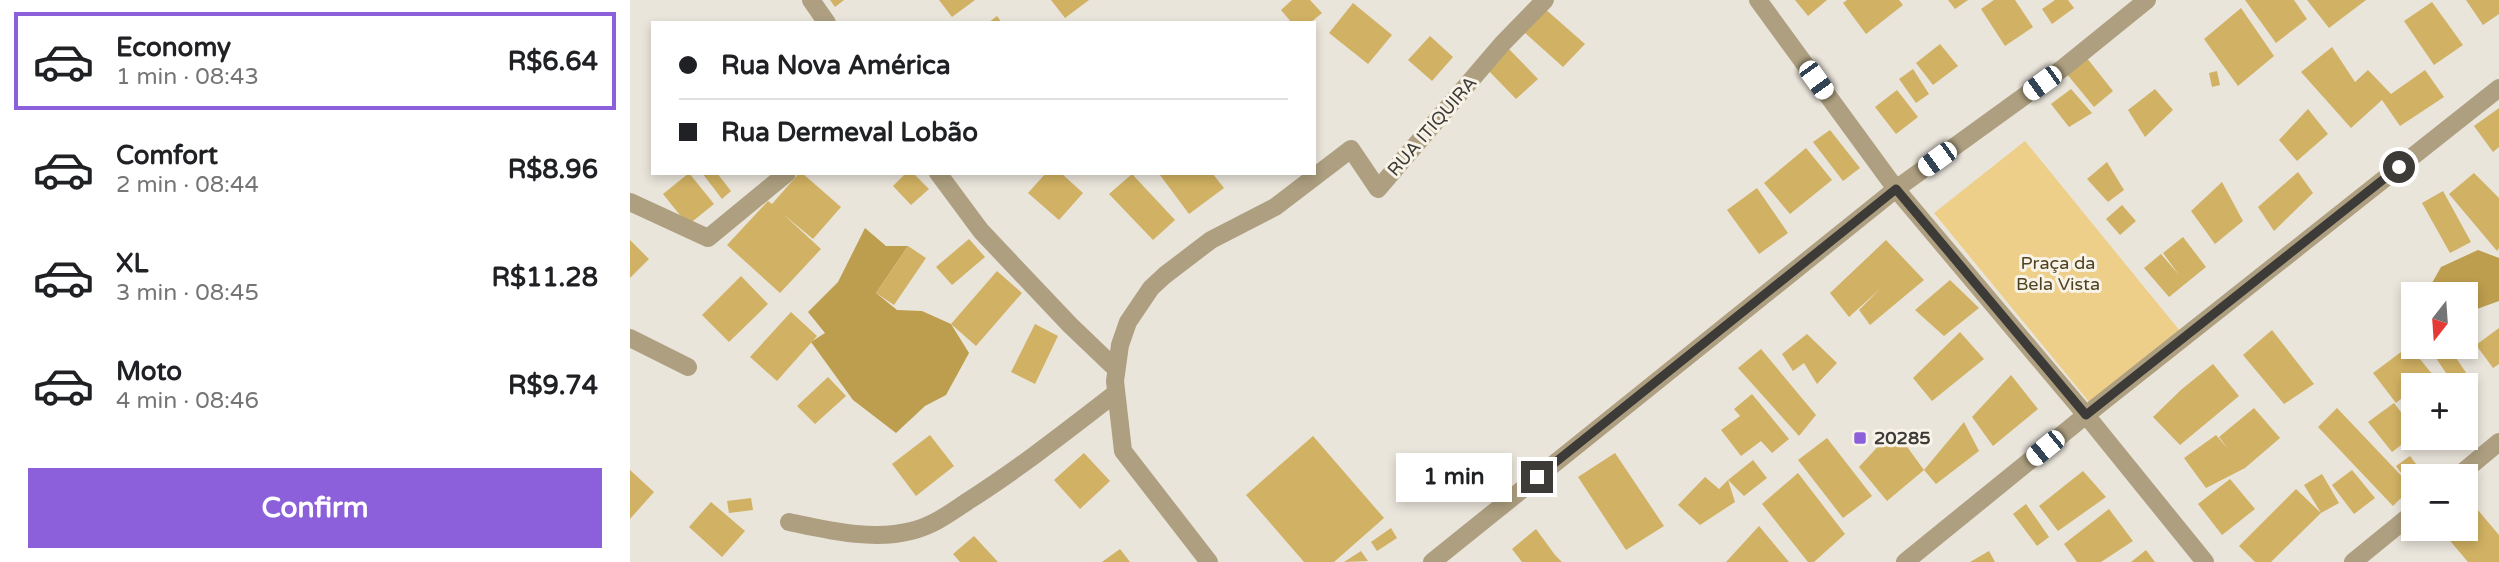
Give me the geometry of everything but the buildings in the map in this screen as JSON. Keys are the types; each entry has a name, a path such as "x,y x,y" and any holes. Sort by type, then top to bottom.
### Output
{"street":[{"path":"811,0 826,21"},
{"name":"RUA ITIQUIRA","path":"1209,562 1123,451 1116,369 1128,322 1151,288 1165,275 1211,240 1275,207 1351,149 1378,189 1502,44 1545,0"},
{"path":"1758,0 1896,189 2086,415 2205,562"},
{"path":"1432,562 1896,189 2063,68 2147,0"},
{"path":"1905,562 2499,88"},
{"path":"630,202 708,238 785,175"},
{"path":"939,175 981,231 1070,325 1116,369"},
{"path":"630,338 688,367"},
{"path":"789,522 851,534 911,531 931,524 999,482 1116,393"},
{"path":"2472,464 2499,442"},
{"path":"2353,562 2401,523"}],"green space":[{"name":"Praça da Bela Vista","path":"2025,141 2180,331 2090,403 1934,213"}],"shaded area":[{"path":"865,228 886,246 908,246 876,293 897,310 922,311 951,324 969,353 946,395 925,406 896,433 853,400 811,342 825,333 808,312 838,282"},
{"path":"2478,250 2499,258 2499,301 2478,309 2478,282 2433,282 2441,267"}],"place":[{"name":"20285","path":"1860,438"}],"route":[{"path":"1537,477 1896,189 2086,415 2399,167"}]}
